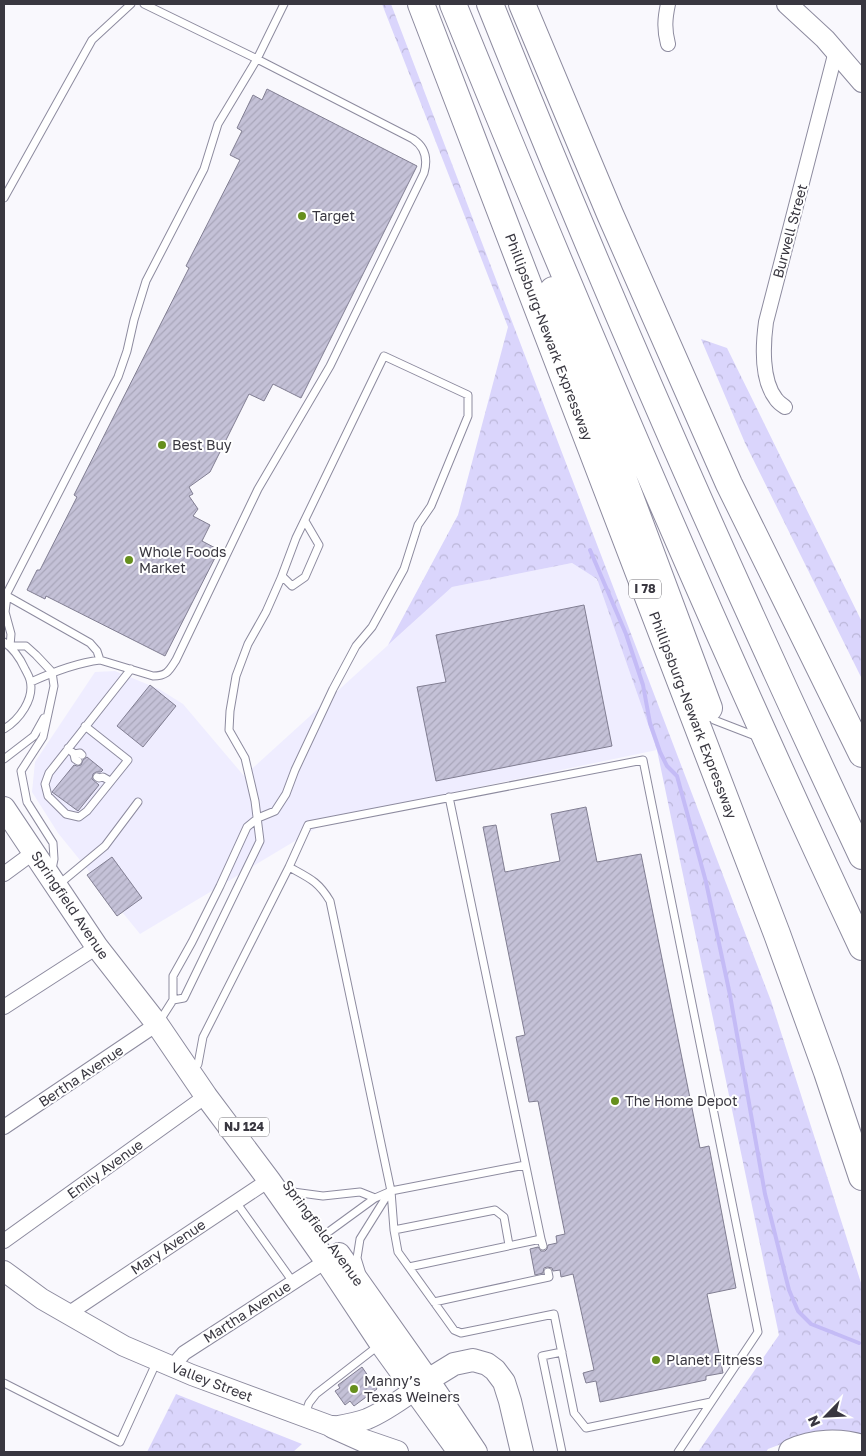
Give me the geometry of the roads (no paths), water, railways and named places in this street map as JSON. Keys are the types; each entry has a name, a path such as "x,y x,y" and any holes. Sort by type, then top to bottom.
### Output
{"highway":[{"name":"Phillipsburg-Newark Expressway","path":"421,4 777,934 827,1072 862,1177"},
{"path":"453,4 620,407 768,741 862,947"},
{"path":"490,4 582,229 672,438 800,724 862,856"},
{"path":"522,4 610,214 726,475 861,753"},
{"path":"480,69 503,159 714,720 750,824 777,934"},
{"path":"792,1452 809,1446 828,1444 846,1444 862,1448"}],"main road":[{"path":"787,4 825,38 862,82"},
{"name":"Springfield Avenue","path":"4,808 97,947 157,1024 206,1096 269,1180 366,1292 459,1452"},
{"name":"Springfield Avenue","path":"157,1024 198,1064 293,1192 319,1239 326,1261 380,1344 421,1385 476,1452"},
{"name":"Valley Street","path":"4,1271 42,1299 124,1346 165,1364 333,1427"},
{"path":"333,1427 354,1423 379,1413 454,1364 473,1360 487,1364 495,1370 504,1382 522,1452"},
{"path":"333,1427 361,1443 397,1452"}],"street":[{"path":"668,4 664,20 668,44"},
{"name":"Burwell Street","path":"785,407 776,398 767,376 764,349 766,322 836,51"},
{"path":"4,874 34,852"},
{"path":"4,1007 97,947"},
{"name":"Bertha Avenue","path":"4,1127 157,1024"},
{"name":"Emily Avenue","path":"4,1242 206,1096"},
{"name":"Mary Avenue","path":"68,1314 269,1180"},
{"name":"Martha Avenue","path":"165,1364 326,1261"}],"lane":[{"path":"4,198 92,40 132,4"},
{"path":"31,682 52,672 100,660 153,676 161,676 168,672 176,660 258,489 330,366 426,166 424,152 421,146 413,139 257,59 144,4"},
{"path":"7,644 11,634 5,612 5,598 118,377 126,357 134,320 146,281 204,169 218,124 257,59 284,4"},
{"path":"157,1024 173,1000 173,976 220,886 247,827 258,818 275,811 286,794 299,761 333,689 356,646 372,627 404,569 418,525 431,506 468,416 468,395 384,356 296,538 282,576 266,612 248,644 236,676 229,730 245,758 258,818 260,841 184,998 173,1000"},
{"path":"282,576 292,586 305,576 319,544 304,521"},
{"path":"5,598 90,643 97,651 100,660"},
{"path":"7,644 26,646 52,672 54,686 43,737 21,771 27,802 53,843 53,882"},
{"path":"4,729 13,723 26,706 29,700 31,682 21,659 7,644"},
{"path":"85,726 128,760 88,810 79,817 66,814 48,796 45,784 49,773 85,726 131,669"},
{"path":"4,758 34,736 48,711"},
{"path":"714,720 768,741"},
{"path":"68,748 78,757"},
{"path":"198,1064 203,1037 289,868 308,825 643,760 758,1332 678,1452"},
{"path":"101,775 110,781"},
{"path":"409,1267 509,1245 542,1243 449,797"},
{"path":"53,882 105,846 138,802"},
{"path":"289,868 322,887 330,900 390,1191 398,1252 454,1330 461,1333 554,1314 574,1413 586,1428 711,1402"},
{"path":"319,1239 376,1198 390,1191 525,1165"},
{"path":"366,1292 357,1258 360,1239 390,1191"},
{"path":"293,1192 323,1196 360,1192 376,1198"},
{"path":"236,1202 293,1282"},
{"path":"394,1230 495,1210 504,1217 509,1245"},
{"path":"434,1302 549,1277 548,1272"},
{"path":"304,1417 309,1403 316,1394 380,1344"},
{"path":"562,1352 542,1356 562,1452"},
{"path":"4,1383 120,1442 165,1364"}],"waterway":[{"path":"590,550 626,634 643,685 650,723 660,752 667,766 677,776 706,882 730,995 765,1194 789,1290 798,1311 811,1324 859,1343"}],"place":[{"name":"Target","path":"302,216"},
{"name":"Best Buy","path":"162,445"},
{"name":"Whole Foods Market","path":"129,560"},
{"name":"The Home Depot","path":"615,1101"},
{"name":"Planet Fitness","path":"656,1360"},
{"name":"Manny’s Texas Weiners","path":"354,1389"}]}
